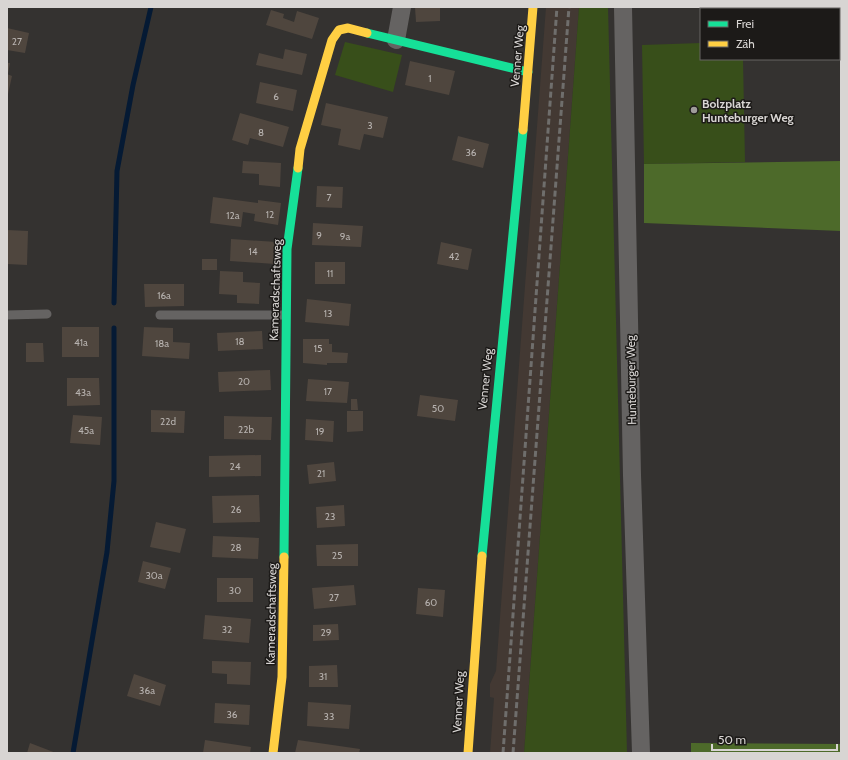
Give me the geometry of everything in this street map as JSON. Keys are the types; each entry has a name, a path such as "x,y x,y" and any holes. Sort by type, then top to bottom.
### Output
{"street":[{"path":"396,40 402,7"},
{"name":"Venner Weg","path":"468,753 473,657 492,438 534,7"},
{"name":"Hunteburger Weg","path":"623,7 632,459 641,753"},
{"name":"Kameradschaftsweg","path":"273,753 282,677 284,611 286,249 300,149 332,40 340,30 348,28 528,72"}],"lane":[{"path":"7,315 47,314"},
{"path":"160,315 285,315"}],"shaded area":[{"path":"546,7 579,7 524,753 490,753 494,698 490,697 490,684 496,671"}],"green space":[{"path":"579,7 608,7 627,753 524,753"},
{"path":"345,42 402,55 393,92 335,75"},
{"name":"Bolzplatz Hunteburger Weg","path":"700,43 700,60 743,60 745,162 644,164 642,45"},
{"path":"841,161 841,231 644,223 644,164"},
{"path":"691,743 841,744 841,753 691,753"}],"building":[{"path":"415,7 440,7 440,21 416,22"},
{"path":"271,10 284,14 283,18 294,22 297,11 319,18 312,39 266,25"},
{"path":"7,28 29,33 25,53 7,50"},
{"path":"285,49 307,54 302,75 256,65 259,53 283,59"},
{"path":"410,61 455,71 449,95 405,85"},
{"path":"7,63 10,63 8,74 7,74"},
{"path":"7,74 12,76 8,94 7,94"},
{"path":"260,82 297,90 293,111 256,103"},
{"path":"326,103 388,117 383,138 364,134 360,150 338,145 341,129 321,125"},
{"path":"240,113 289,127 283,147 250,138 248,145 232,140"},
{"path":"458,136 489,144 483,168 452,160"},
{"path":"243,161 281,163 280,187 259,185 259,174 242,173"},
{"path":"317,186 343,187 342,208 316,207"},
{"path":"213,197 258,203 258,200 281,203 278,225 254,221 255,214 243,212 241,227 210,223"},
{"path":"313,223 363,226 361,247 312,245"},
{"path":"7,230 28,231 27,265 7,264"},
{"path":"231,239 277,242 275,264 230,261"},
{"path":"441,242 472,249 468,270 437,264"},
{"path":"202,259 217,259 217,270 202,270"},
{"path":"315,262 345,262 345,284 315,284"},
{"path":"220,271 243,272 243,282 260,283 259,304 237,303 237,295 219,294"},
{"path":"144,284 184,284 184,306 145,307"},
{"path":"307,299 351,304 349,326 305,322"},
{"path":"62,327 99,327 99,357 62,357"},
{"path":"144,327 173,328 173,342 190,343 189,359 142,356"},
{"path":"262,331 263,349 218,351 217,333"},
{"path":"303,339 329,339 329,344 332,344 332,352 348,353 347,363 327,363 327,365 303,363"},
{"path":"26,343 43,343 44,362 26,362"},
{"path":"270,370 271,390 219,392 218,372"},
{"path":"67,378 99,378 100,405 67,406"},
{"path":"308,379 349,382 347,403 306,401"},
{"path":"420,395 458,400 455,421 417,416"},
{"path":"351,399 357,399 358,410 351,410"},
{"path":"151,410 185,411 184,433 151,432"},
{"path":"347,411 363,411 363,431 347,432"},
{"path":"73,415 102,417 100,445 70,443"},
{"path":"224,416 272,417 271,440 224,439"},
{"path":"306,419 334,421 333,442 305,440"},
{"path":"261,455 261,476 209,477 209,456"},
{"path":"334,462 336,481 309,484 307,465"},
{"path":"259,495 260,522 213,523 212,496"},
{"path":"344,505 345,526 317,528 316,507"},
{"path":"156,522 186,529 180,553 150,547"},
{"path":"213,536 259,538 258,559 212,557"},
{"path":"358,544 358,566 317,566 316,545"},
{"path":"143,561 171,568 165,589 138,582"},
{"path":"217,578 253,578 253,602 217,602"},
{"path":"354,585 356,605 314,609 312,588"},
{"path":"418,588 445,590 443,617 416,614"},
{"path":"205,615 251,619 249,643 203,639"},
{"path":"338,624 339,640 313,641 313,625"},
{"path":"212,661 251,662 250,685 227,684 227,674 212,673"},
{"path":"337,665 338,687 309,687 309,666"},
{"path":"134,674 166,685 160,706 127,696"},
{"path":"308,702 351,705 349,729 307,726"},
{"path":"215,703 250,705 249,725 214,723"},
{"path":"205,740 251,747 250,753 203,753"},
{"path":"298,740 360,749 359,753 295,753"},
{"path":"30,743 56,753 27,753"}],"waterway":[{"path":"114,303 117,171 133,85 151,7"},
{"path":"73,753 107,552 114,481 114,328"}],"railway":[{"path":"503,753 557,7"},
{"path":"513,753 569,7"}],"traffic: fast":[{"path":"367,33 528,72"},
{"path":"482,556 523,130"},
{"path":"284,557 287,249 298,168"}],"traffic: slow":[{"path":"523,130 533,7"},
{"path":"298,168 300,149 332,40 339,30 348,28 367,33"},
{"path":"468,753 482,556"},
{"path":"273,753 282,677 284,557"}],"place":[{"name":"Bolzplatz Hunteburger Weg","path":"694,110"}]}
